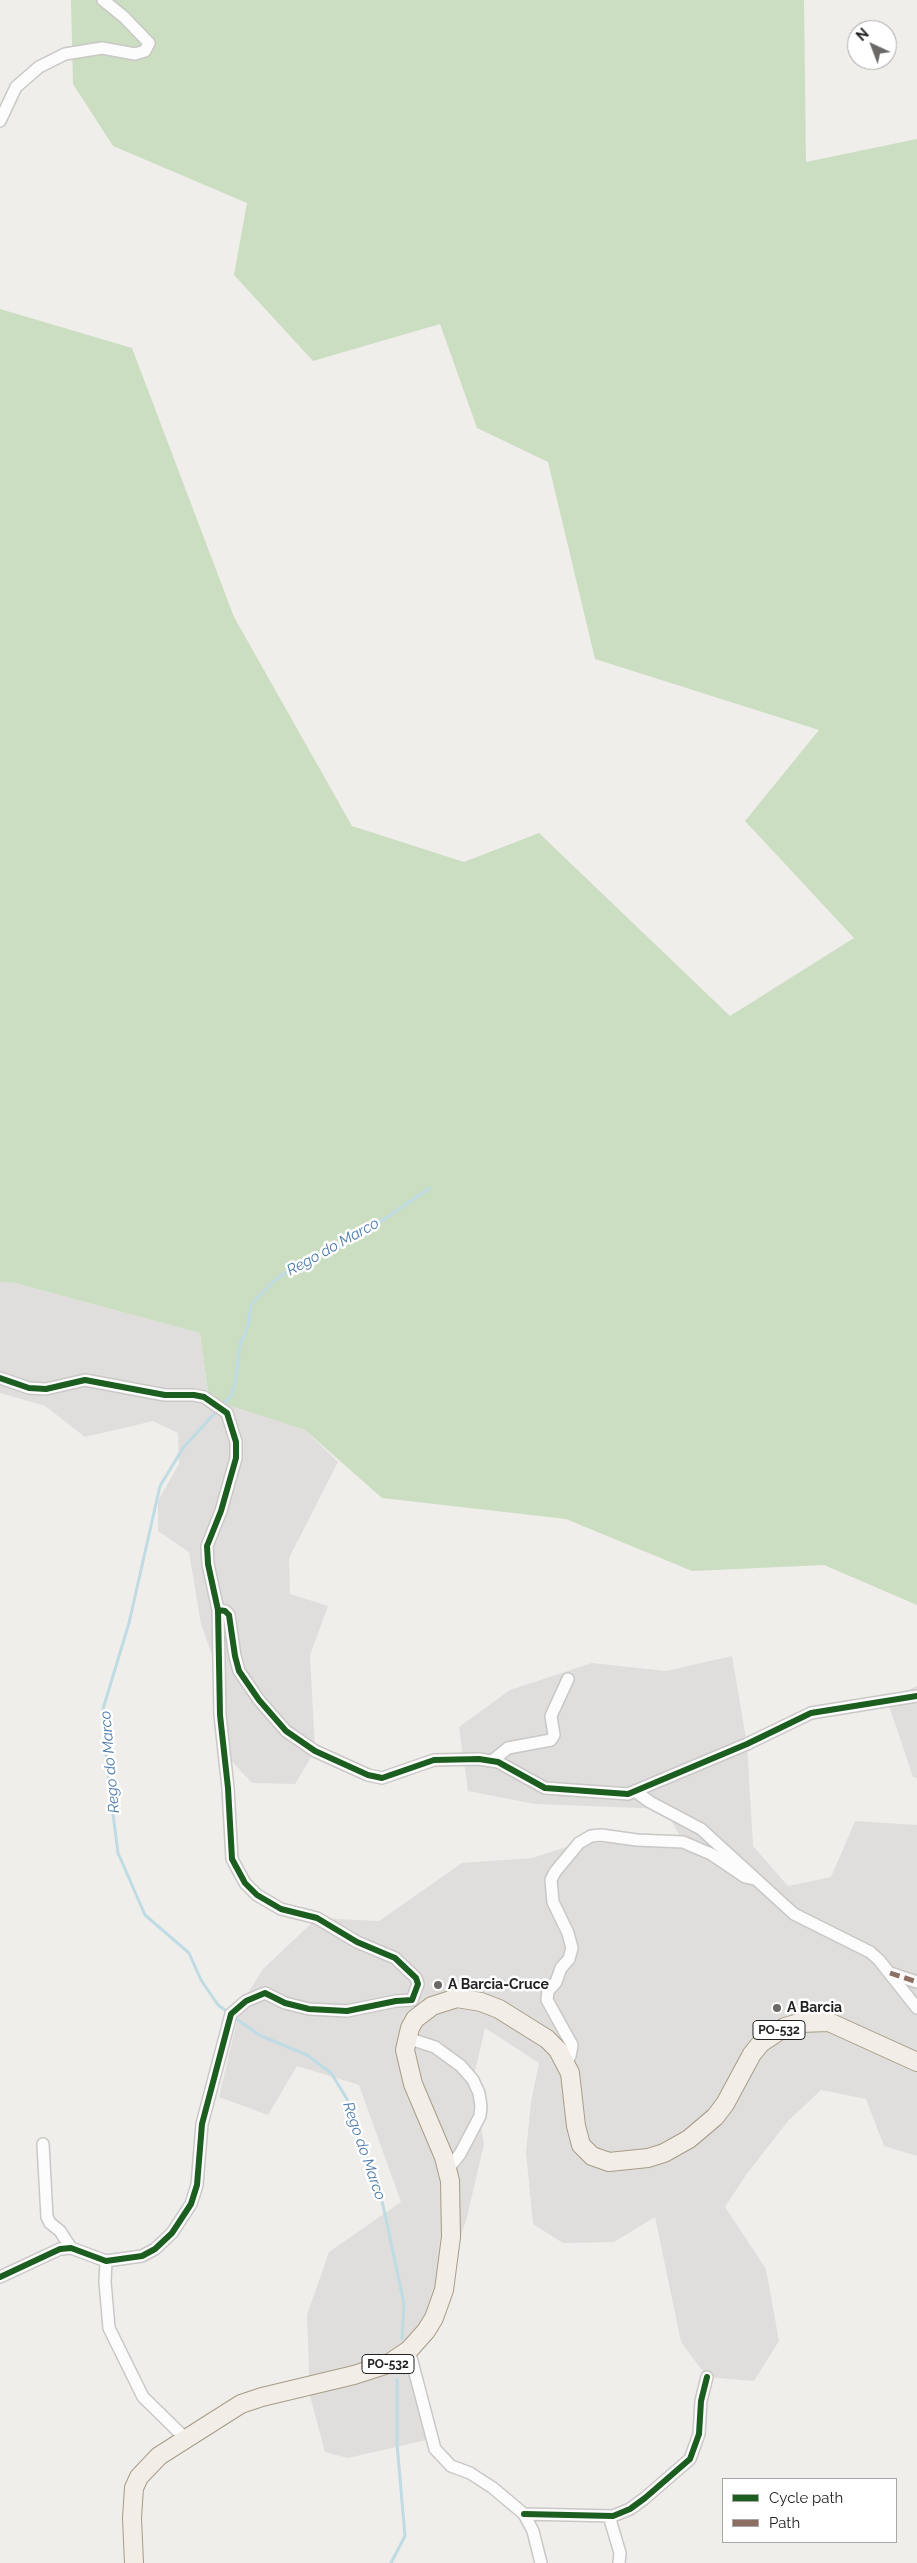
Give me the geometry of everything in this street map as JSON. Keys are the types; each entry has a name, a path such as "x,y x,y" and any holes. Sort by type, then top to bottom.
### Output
{"main road":[{"name":"PO-532","path":"134,2563 132,2501 134,2488 147,2467 186,2438 241,2404 372,2370 388,2364 409,2350 426,2331 444,2290 451,2237 452,2202 448,2169 407,2065 407,2038 415,2020 432,2006 450,2000 468,1998 499,2009 534,2029 558,2050 565,2063 573,2089 576,2126 581,2145 592,2156 609,2162 648,2158 664,2153 696,2134 725,2104 752,2054 761,2043 785,2027 799,2023 829,2022 917,2062"}],"street":[{"path":"0,121 16,87 39,67 65,54 102,48 135,54 145,51 149,43 124,17 103,0"},
{"path":"0,1378 29,1388 46,1389 85,1380 165,1395 194,1395 204,1397 228,1412 236,1442 236,1458 221,1511 207,1546 208,1564 218,1610 220,1715 228,1788 232,1859 238,1872 257,1895 269,1904 317,1918 357,1942 395,1958 416,1978 418,1984 412,2000 396,2001 347,2011 309,2009 292,2005 265,1993 254,1996 236,2008 231,2014 202,2124 200,2167 191,2204 172,2233 155,2249 142,2256 106,2261 70,2248 50,2253 0,2277"},
{"path":"218,1610 224,1610 229,1615 239,1670 247,1684 286,1731 302,1743 368,1775 382,1778 434,1760 492,1761 498,1762 545,1788 628,1794 747,1744 811,1713 917,1696"},
{"path":"492,1761 508,1748 551,1740 554,1735 552,1716 568,1680"},
{"path":"635,1791 650,1802 701,1829 794,1914 870,1952 890,1973 917,2008"},
{"path":"565,2063 570,2056 572,2045 547,2000 548,1991 556,1982 561,1968 569,1959 572,1948 568,1933 553,1902 551,1880 555,1872 579,1843 591,1836 601,1835 637,1840 683,1842 711,1854 745,1877 754,1879"},
{"path":"890,1973 917,1982"},
{"path":"407,2038 434,2047 461,2066 473,2080 479,2093 481,2106 477,2122 460,2154 448,2169"},
{"path":"44,2144 47,2217 66,2238 70,2248"},
{"path":"106,2261 104,2282 109,2328 143,2397 186,2438"},
{"path":"409,2350 424,2403 431,2440 439,2456 451,2466 470,2473 493,2488 524,2514 533,2531 541,2563"},
{"path":"524,2514 609,2516 630,2509 645,2498 690,2458 699,2434 702,2395 707,2377"},
{"path":"609,2516 620,2553 619,2563"}],"shaded area":[{"path":"0,1282 15,1283 200,1333 209,1399 305,1430 338,1462 289,1558 290,1594 328,1606 310,1655 315,1751 295,1784 252,1783 224,1753 218,1672 201,1624 189,1552 158,1531 158,1501 179,1464 178,1433 153,1421 85,1437 45,1406 0,1393"},
{"path":"732,1656 747,1744 753,1846 788,1886 831,1877 855,1821 917,1825 917,2156 884,2146 866,2099 821,2090 788,2121 746,2175 725,2207 766,2269 779,2341 754,2381 707,2377 681,2342 655,2217 614,2242 563,2243 533,2224 526,2152 531,2102 539,2063 485,2028 473,2080 484,2144 467,2217 438,2307 409,2350 431,2439 348,2458 325,2452 310,2396 307,2315 329,2252 401,2202 359,2085 297,2066 268,2115 219,2097 241,2004 263,1969 317,1918 379,1921 462,1863 532,1858 579,1843 683,1842 665,1809 535,1804 468,1791 459,1727 510,1690 592,1663 666,1671"},
{"path":"917,1686 917,1778 913,1777 887,1700"}],"green space":[{"path":"71,0 804,0 806,162 917,139 917,1605 824,1565 692,1571 566,1519 382,1498 305,1430 209,1399 200,1333 15,1283 0,1282 0,309 132,348 234,617 352,826 464,862 539,833 730,1016 854,938 745,821 819,730 595,659 548,462 477,428 440,324 313,361 234,275 247,203 113,146 73,84"}],"waterway":[{"name":"Rego do Marco","path":"225,1402 231,1396 235,1384 240,1345 248,1326 251,1305 261,1294 275,1280 307,1258 339,1245 377,1224 430,1188"},
{"name":"Rego do Marco","path":"214,1414 183,1448 160,1486 129,1623 103,1709 107,1766 118,1853 145,1915 189,1953 201,1980 218,2005 225,2010"},
{"name":"Rego do Marco","path":"238,2020 259,2035 307,2055 331,2073 347,2099 383,2205 404,2304 402,2339"},
{"name":"Rego do Marco","path":"391,2563 405,2536 397,2444 397,2379"}],"marked path":[{"path":"890,1973 917,1982"}],"cycle path":[{"path":"0,1378 29,1388 46,1389 85,1380 165,1395 194,1395 204,1397 227,1413 236,1442 236,1458 221,1511 207,1546 208,1564 218,1610 220,1715 228,1788 232,1859 245,1883 257,1895 281,1909 317,1918 357,1942 395,1958 416,1978 418,1984 412,2000 396,2001 347,2011 309,2009 285,2003 265,1993 246,2001 231,2014 202,2124 197,2185 191,2204 172,2233 155,2249 142,2256 106,2261 71,2248 60,2249 0,2277"},
{"path":"218,1610 225,1611 229,1615 239,1671 259,1700 286,1731 315,1751 368,1775 382,1778 434,1760 479,1759 498,1762 545,1788 628,1794 747,1744 811,1713 917,1696"},
{"path":"524,2514 613,2516 630,2509 645,2498 690,2459 699,2434 701,2401 707,2377"}],"place":[{"name":"A Barcia-Cruce","path":"438,1985"},
{"name":"A Barcia","path":"777,2008"}]}
